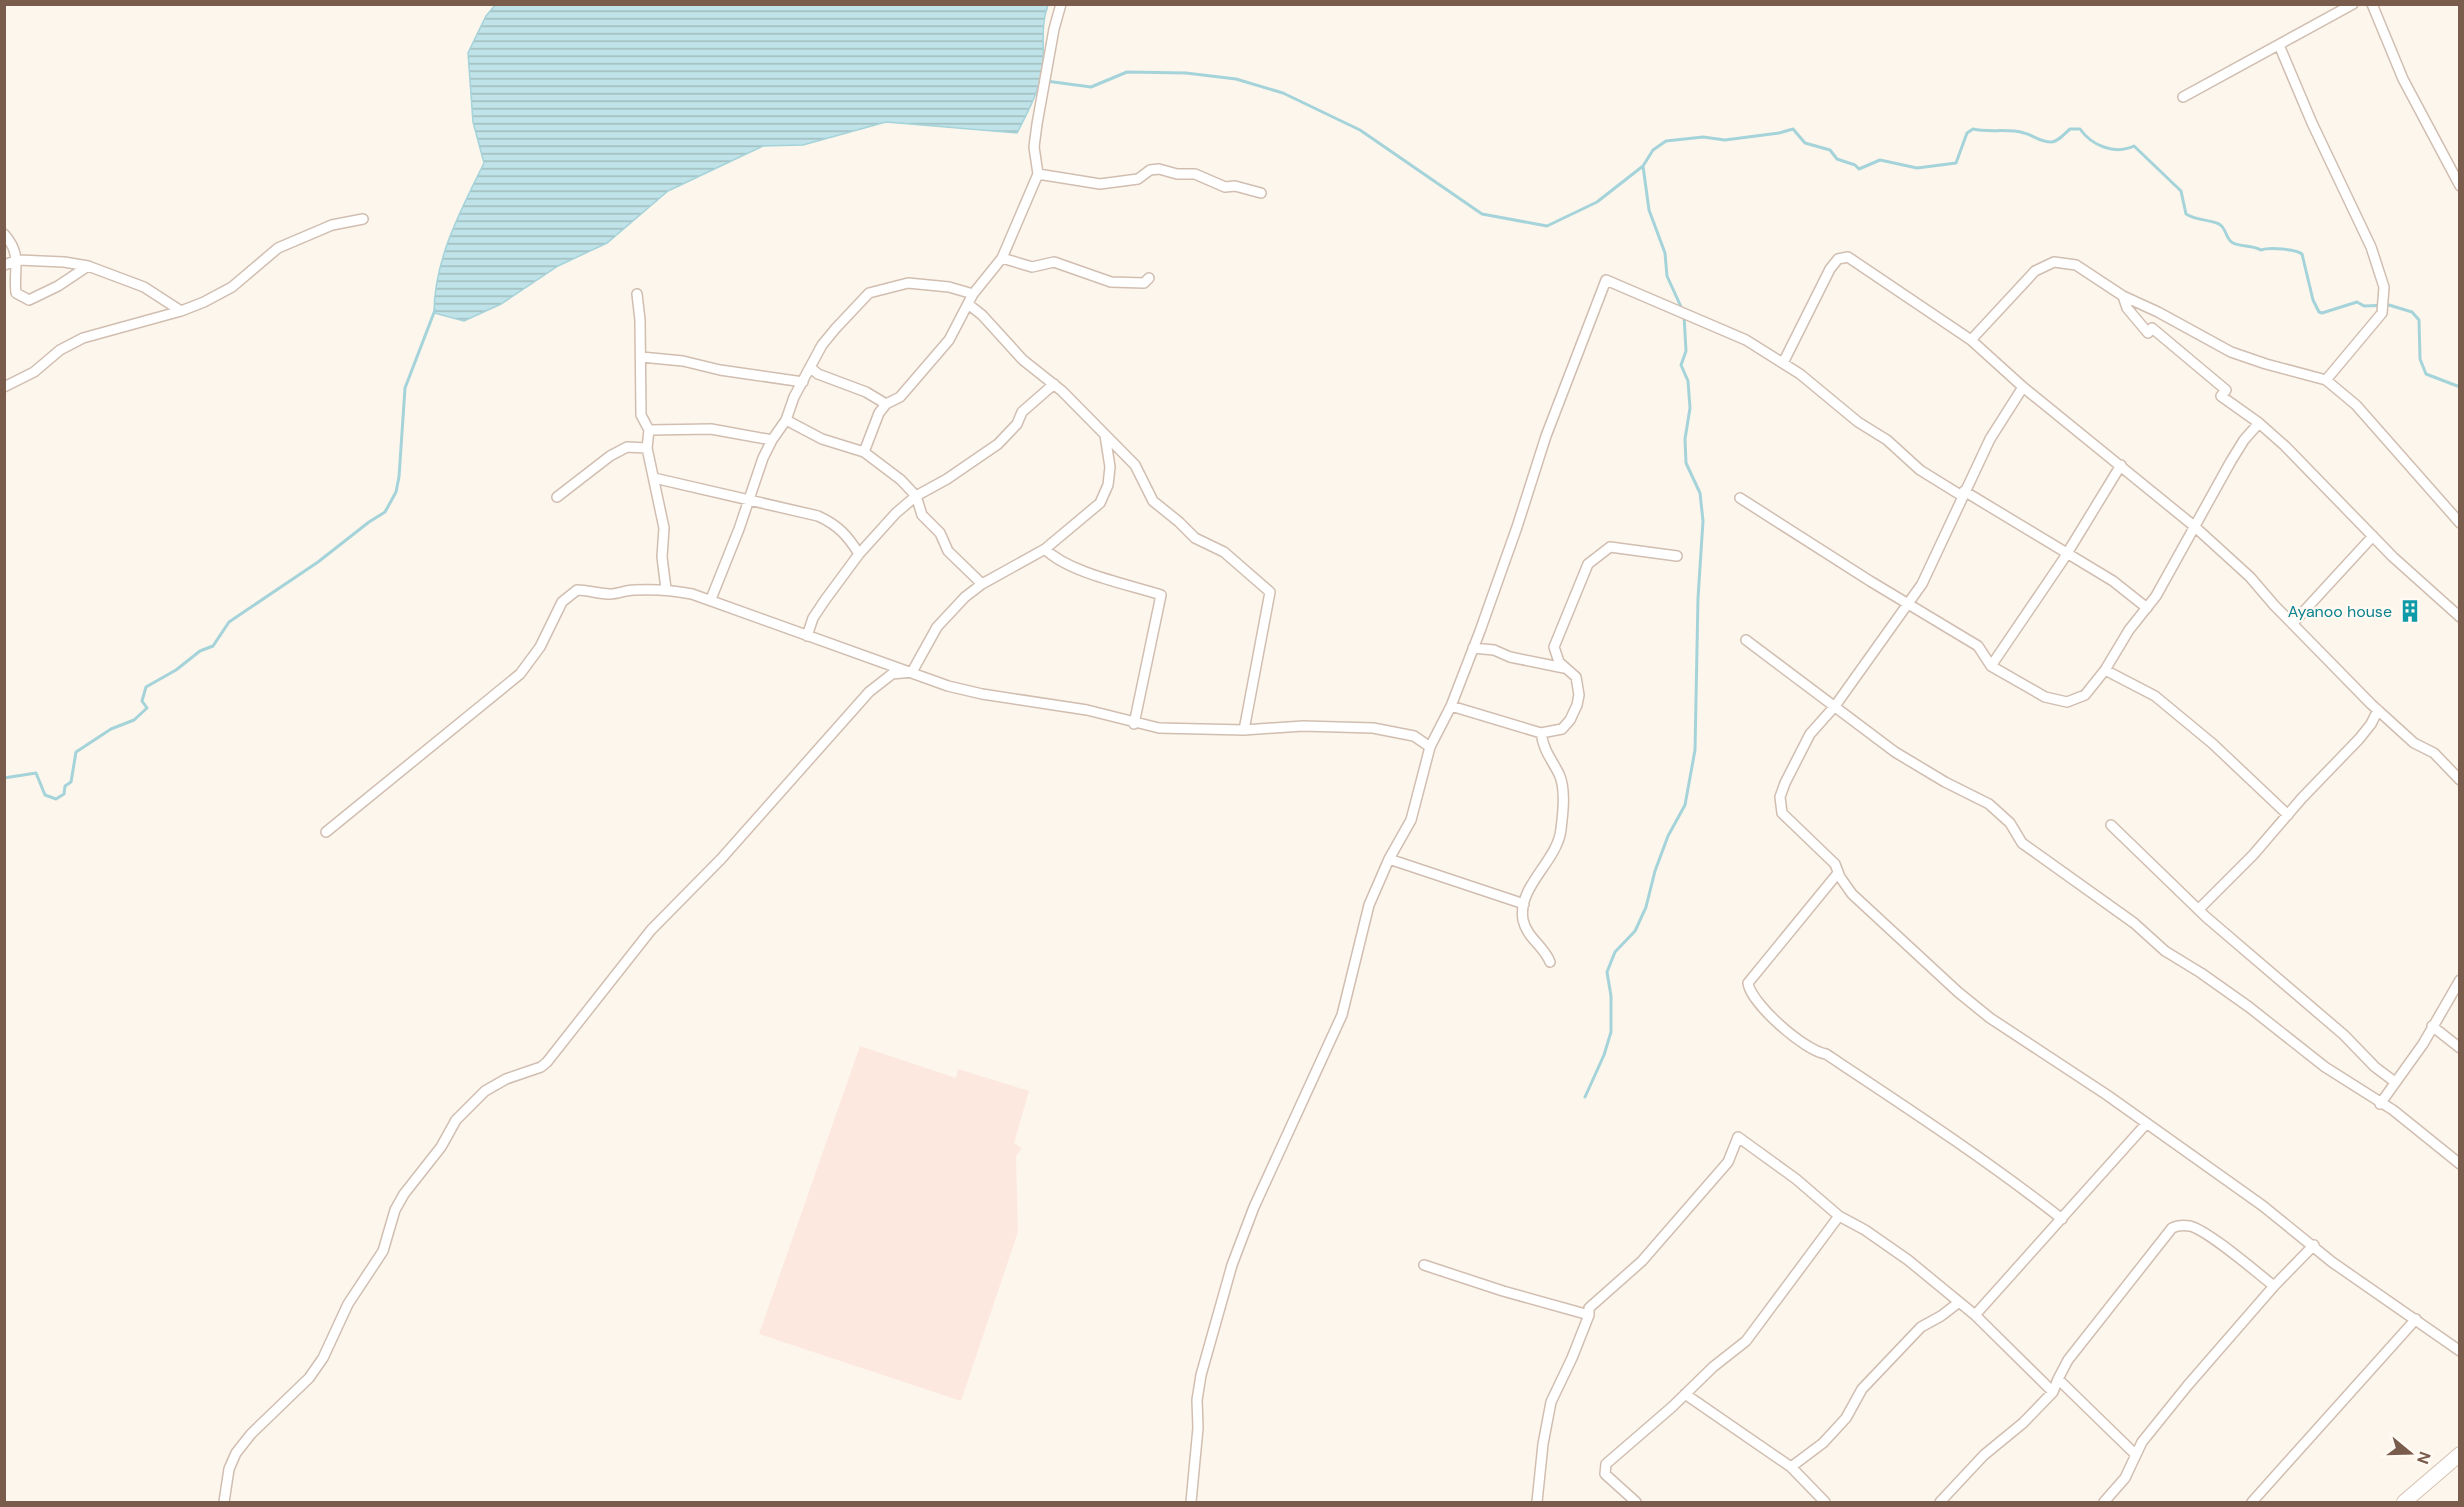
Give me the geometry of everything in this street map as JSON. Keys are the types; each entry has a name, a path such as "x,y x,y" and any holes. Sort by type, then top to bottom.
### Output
{"street":[{"path":"864,452 879,413 886,405 900,396 949,340 973,294 1002,258 1038,174 1034,147 1054,29 1061,4"},
{"path":"2183,98 2353,4"},
{"path":"2372,4 2403,79 2460,186"},
{"path":"2279,45 2382,276 2384,298 2382,313 2326,380"},
{"path":"1038,174 1100,184 1138,179 1150,170 1159,169 1177,174 1195,174 1225,187 1235,186 1261,192"},
{"path":"4,387 34,372 60,350 83,338 181,311 204,302 232,286 278,248 332,225 363,219"},
{"path":"4,234 15,250 18,260 15,275 16,293 29,300 58,286 88,267"},
{"path":"1783,363 1830,269 1838,259 1848,257 1971,340 2023,387 2194,526 2250,577 2274,606 2294,623 2321,654 2378,710 2414,743 2434,753 2460,780"},
{"path":"1002,258 1032,267 1054,262 1111,282 1144,283 1149,278"},
{"path":"4,265 18,260 64,262 88,267 144,287 181,311"},
{"path":"1971,340 2034,272 2054,262 2076,265 2123,296 2158,312 2231,352 2326,380 2356,405 2460,523"},
{"path":"1191,1503 1198,1428 1197,1400 1201,1375 1232,1265 1271,1168 1318,1071 1342,1015 1369,905 1389,859 1411,820 1430,747 1451,705 1473,648 1517,527 1546,436 1606,280 1746,340 1800,374 1858,422 1887,440 1920,470 2113,580 2147,608"},
{"path":"711,599 772,440 786,420 794,397 822,345 836,328 869,293 908,283 949,287 973,294"},
{"path":"637,294 640,320 641,416 649,430 647,448 664,528 662,557 666,589"},
{"path":"2123,296 2127,308 2148,333 2152,328 2226,390 2221,396 2259,423 2373,536 2460,617"},
{"path":"968,304 982,315 1023,360 1054,384 1135,465 1153,501 1195,538 1224,552 1270,592 1244,730"},
{"path":"641,357 683,361 720,370 803,382"},
{"path":"811,368 828,378 866,392 886,405"},
{"path":"807,636 813,618 859,554 896,513 916,496 947,479 998,444 1017,424 1022,412 1054,384"},
{"path":"2023,387 1990,440 1922,584 1835,706 1810,734 1785,783 1780,803 1785,818 1835,864 1838,873 1852,894 1990,1018 2107,1095 2263,1206 2314,1245 2332,1262 2460,1351"},
{"path":"786,420 822,440 864,452 901,480 916,496 922,515 940,532 948,551 982,584"},
{"path":"1740,498 1978,646 1991,666 2045,697 2067,702 2085,695 2105,669 2129,630 2156,596 2231,461 2244,440 2259,423"},
{"path":"649,430 711,429 772,440"},
{"path":"912,672 937,627 965,597 982,584 1045,549 1100,503 1108,485 1110,467 1105,435"},
{"path":"557,497 610,456 627,447 647,448"},
{"path":"1991,666 2067,553 2121,465"},
{"path":"654,478 749,498 787,510 819,516 834,523 847,535 859,554"},
{"path":"2294,623 2373,536"},
{"path":"1451,705 1541,733 1562,729 1570,720 1579,695 1576,678 1558,662 1554,647 1588,564 1610,547 1677,556"},
{"path":"1045,549 1054,558 1086,572 1161,595 1134,724"},
{"path":"326,832 520,674 540,647 562,602 577,590 609,594 633,590 666,589 711,599 948,686 982,694 1087,710 1134,724 1159,728 1244,730 1303,726 1373,728 1414,736 1430,747"},
{"path":"1746,640 1911,762 1989,804 2010,823 2022,843 2134,923 2165,951 2249,1007 2325,1067 2380,1104 2393,1110 2460,1164"},
{"path":"1473,648 1494,650 1510,657 1564,668"},
{"path":"2105,669 2155,696 2213,744 2288,815"},
{"path":"224,1503 229,1468 236,1453 251,1434 309,1378 323,1358 348,1304 383,1251 395,1210 404,1194 441,1147 456,1120 485,1091 506,1079 541,1067 547,1062 651,930 721,859 863,699 892,674 912,672"},
{"path":"2199,909 2253,855 2359,739 2371,724 2378,710"},
{"path":"1541,733 1544,749 1560,776 1563,788 1561,831 1552,855 1530,888 1524,904 1523,919 1535,943 1547,954 1550,962"},
{"path":"2111,825 2199,909 2344,1035 2375,1067 2395,1082"},
{"path":"1389,859 1524,904"},
{"path":"1838,873 1748,983 1749,992 1784,1030 1878,1088 2029,1193 2062,1219"},
{"path":"2380,1104 2423,1044 2460,980"},
{"path":"2432,1026 2460,1048"},
{"path":"1976,1315 2146,1124"},
{"path":"1537,1503 1543,1444 1551,1402 1572,1358 1589,1315 1589,1308 1634,1269 1728,1161 1738,1137 1796,1179 1839,1216 1865,1230 1908,1260 1958,1303 1976,1315 2053,1392"},
{"path":"1636,1503 1607,1477 1604,1469 1610,1460 1713,1367 1746,1341 1839,1216"},
{"path":"1941,1503 1984,1455 2023,1423 2053,1392 2068,1360 2172,1228 2179,1225 2192,1227 2219,1244 2274,1286"},
{"path":"2104,1503 2125,1479 2135,1454 2188,1385 2274,1286 2314,1245"},
{"path":"1424,1265 1503,1291 1589,1315"},
{"path":"1791,1467 1823,1443 1846,1418 1862,1389 1921,1327 1958,1303"},
{"path":"2252,1503 2416,1319"},
{"path":"2058,1379 2135,1454"},
{"path":"1685,1394 1791,1467 1826,1503"},
{"path":"2404,1503 2460,1454"}],"shaded area":[{"path":"860,1046 956,1078 958,1069 1029,1091 1014,1143 1022,1148 1016,1156 1018,1232 961,1401 759,1334"}],"water":[{"path":"496,4 1048,5 1040,79 1034,98 1017,133 886,122 803,145 763,146 668,191 607,243 558,266 501,304 464,321 434,313 435,293 450,235 484,163 473,122 468,53 486,16"}],"waterway":[{"path":"1046,81 1091,87 1127,72 1186,73 1236,79 1283,93 1360,130 1482,214 1547,226 1597,202 1643,166 1653,150 1666,141 1703,137 1725,140 1793,129 1805,143 1830,150 1837,159 1855,165 1859,169 1880,160 1917,168 1956,163 1967,133 1973,129 2018,132 2051,142 2059,139 2070,129 2080,129 2091,140 2104,147 2119,150 2134,146 2181,191 2186,214 2219,224 2233,243 2261,250 2282,249 2302,254 2313,300 2319,312 2357,302 2364,306 2389,305 2412,312 2419,320 2420,359 2426,374 2460,387"},
{"path":"1643,166 1649,210 1665,253 1667,276 1682,309"},
{"path":"4,778 36,773 45,795 56,799 64,794 65,786 71,782 76,752 111,729 134,720 147,708 142,701 146,687 176,670 200,651 213,646 229,622 318,562 385,512 396,492 399,477 405,388 435,310"},
{"path":"1585,1097 1604,1055 1611,1032 1611,996 1607,972 1615,952 1635,931 1646,907 1655,871 1668,836 1685,805 1695,750 1698,598 1703,521 1700,493 1686,463 1685,439 1690,408 1688,381 1681,365 1686,351 1684,315"}],"place":[{"name":"Ayanoo house","path":"2410,611"}]}
